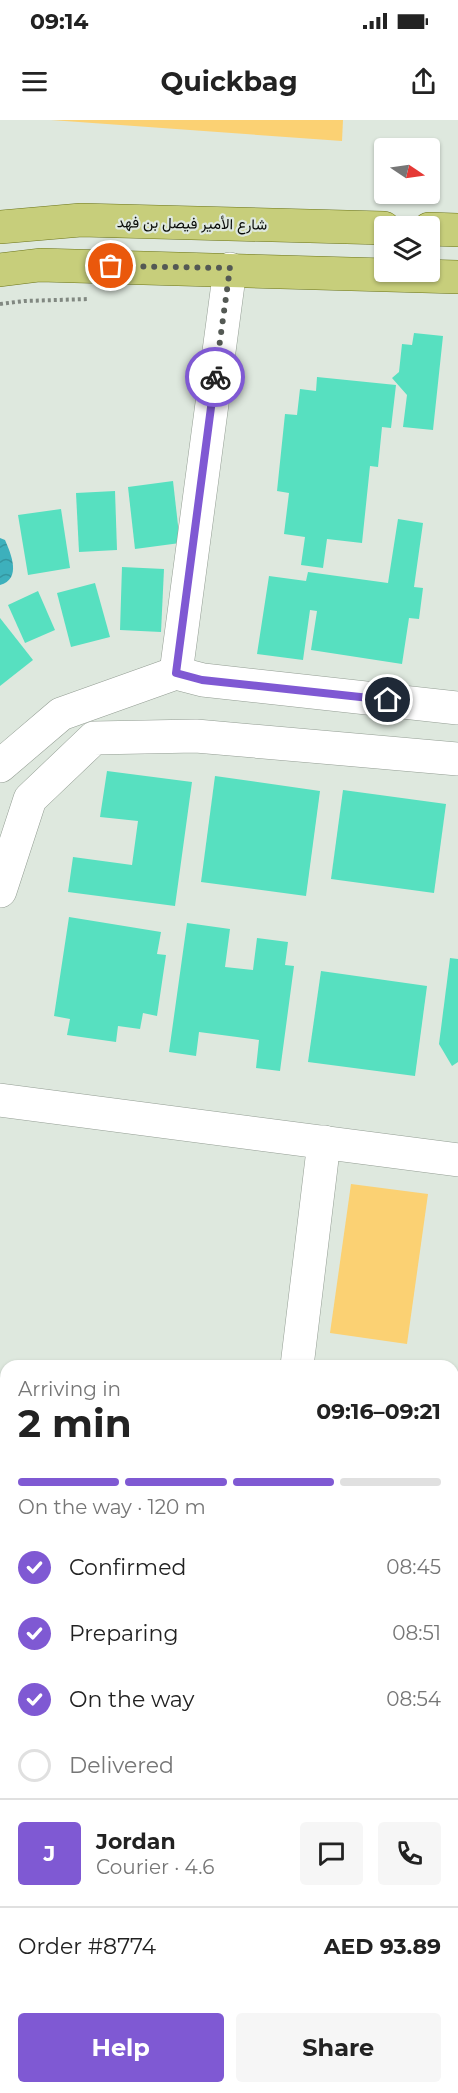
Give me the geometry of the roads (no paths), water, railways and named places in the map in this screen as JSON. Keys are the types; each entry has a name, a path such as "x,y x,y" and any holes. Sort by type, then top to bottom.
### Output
{"main road":[{"name":"شارع الأمير فيصل بن فهد","path":"0,227 81,220 374,228"},
{"path":"440,229 458,230"},
{"path":"0,270 40,265 230,268 458,277"}],"lane":[{"path":"176,673 230,268"},
{"path":"0,766 61,714 176,673 202,680 458,708"},
{"path":"0,891 30,799 94,738 196,736 458,759"},
{"path":"0,1100 458,1160"},
{"path":"298,1360 324,1142"}],"water":[{"path":"0,538 5,540 10,552 13,572 7,582 0,585"}]}
